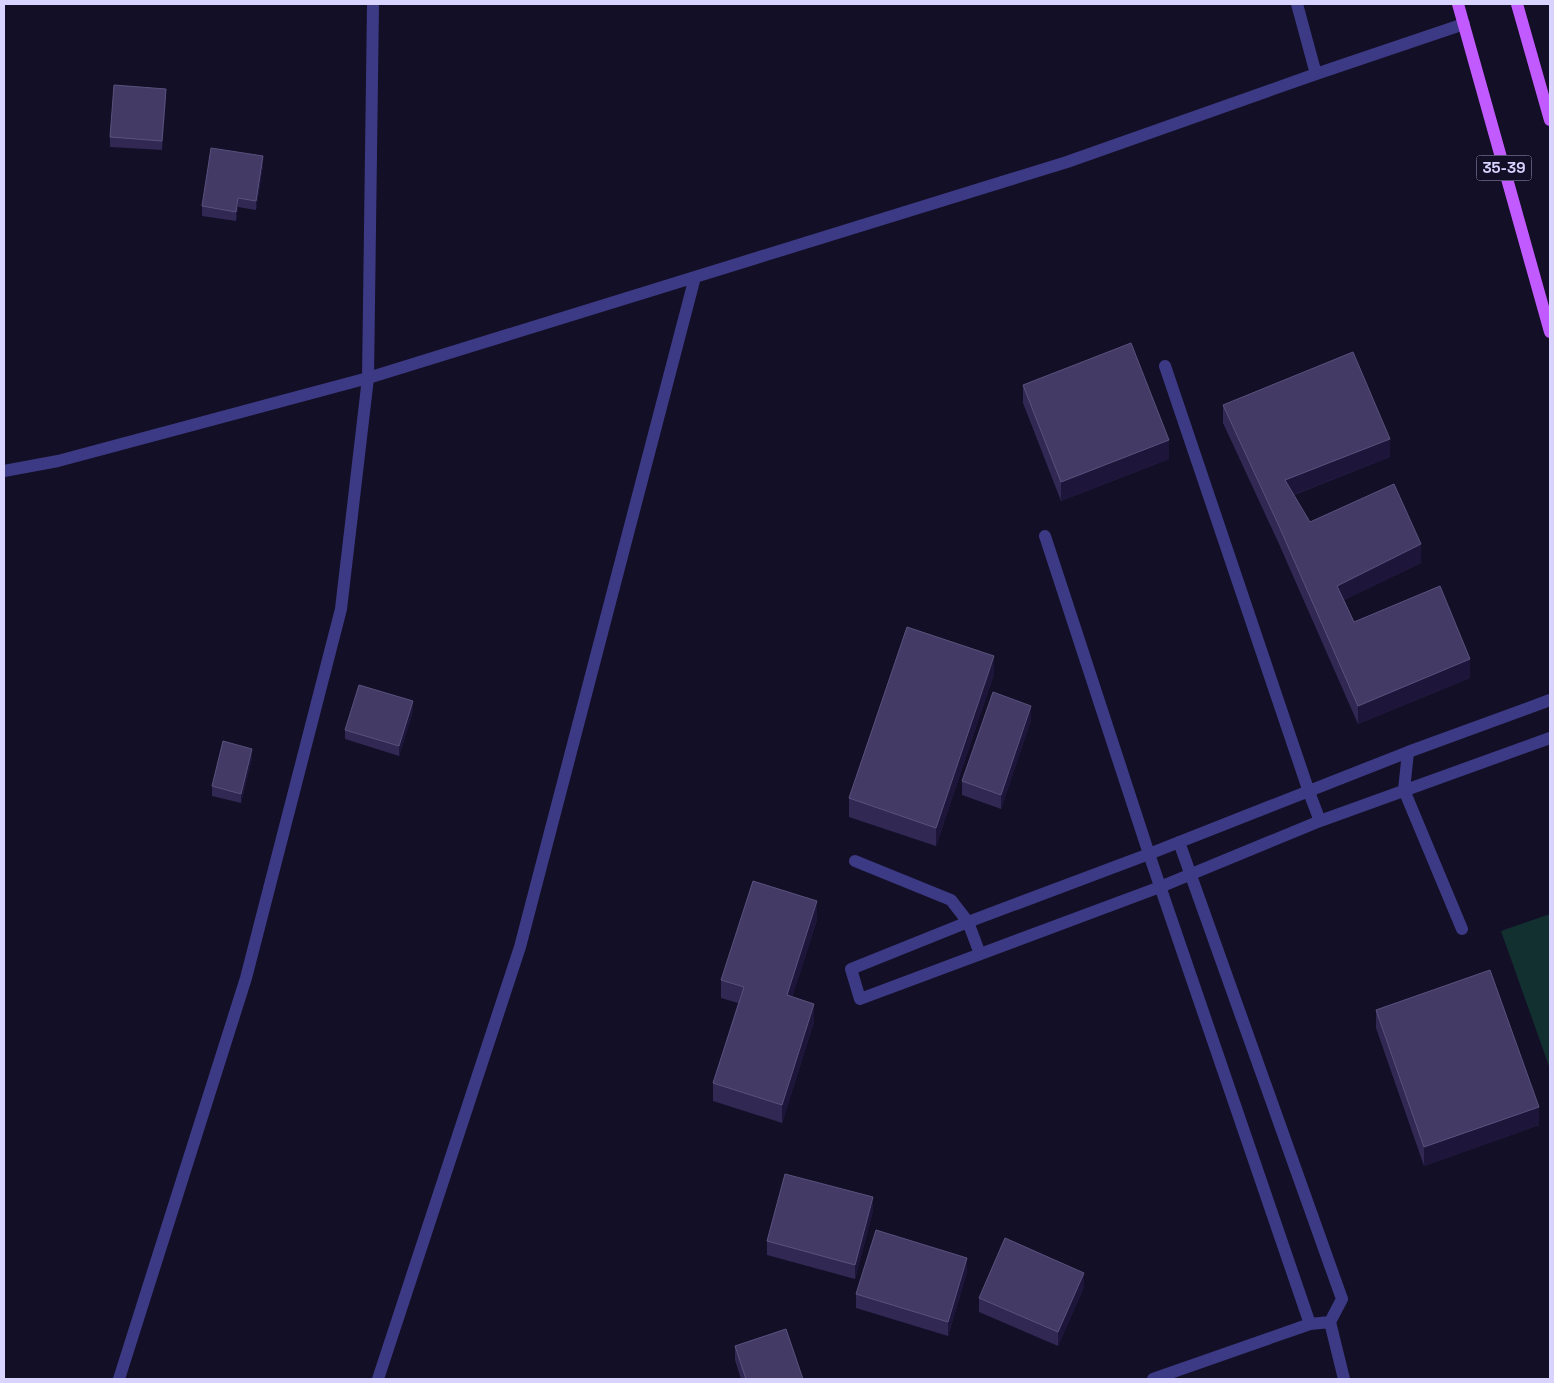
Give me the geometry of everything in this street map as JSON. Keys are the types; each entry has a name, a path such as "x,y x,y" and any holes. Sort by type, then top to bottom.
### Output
{"main road":[{"name":"35-39","path":"1458,4 1550,332"},
{"path":"1518,4 1550,120"}],"street":[{"path":"119,1379 246,978 341,609 368,378 373,4"},
{"path":"1298,4 1316,74"},
{"path":"4,472 58,461 368,378 1067,162 1464,24"},
{"path":"378,1379 520,948 695,277"},
{"path":"1165,366 1320,821"},
{"path":"1045,536 1160,887 1310,1324"},
{"path":"1550,700 1408,752 851,969 860,999 1160,887 1320,821 1550,738"},
{"path":"1408,752 1404,790 1462,929"},
{"path":"1179,842 1342,1299 1330,1322 1344,1379"},
{"path":"856,861 951,900 968,922 980,954"},
{"path":"1153,1379 1310,1324 1330,1322"}],"green space":[{"path":"1550,914 1550,1069 1501,931"}],"building":[{"path":"114,85 166,89 162,141 110,137"},
{"path":"211,148 263,156 256,201 238,198 236,212 202,206"},
{"path":"1131,343 1169,440 1061,482 1023,385"},
{"path":"1353,352 1390,439 1285,480 1310,522 1394,484 1421,544 1337,586 1354,622 1440,586 1470,659 1358,706 1279,526 1223,405"},
{"path":"907,627 994,656 936,828 849,798"},
{"path":"359,685 413,701 399,746 345,730"},
{"path":"993,692 1031,706 1001,795 962,781"},
{"path":"223,741 252,749 241,794 212,786"},
{"path":"753,881 817,901 787,995 814,1004 782,1105 713,1083 744,987 721,980"},
{"path":"1490,970 1539,1107 1424,1147 1376,1010"},
{"path":"785,1174 873,1197 855,1265 767,1241"},
{"path":"876,1230 967,1258 948,1322 856,1294"},
{"path":"1005,1238 1084,1273 1058,1332 979,1298"},
{"path":"786,1329 803,1379 746,1379 735,1346"}]}
